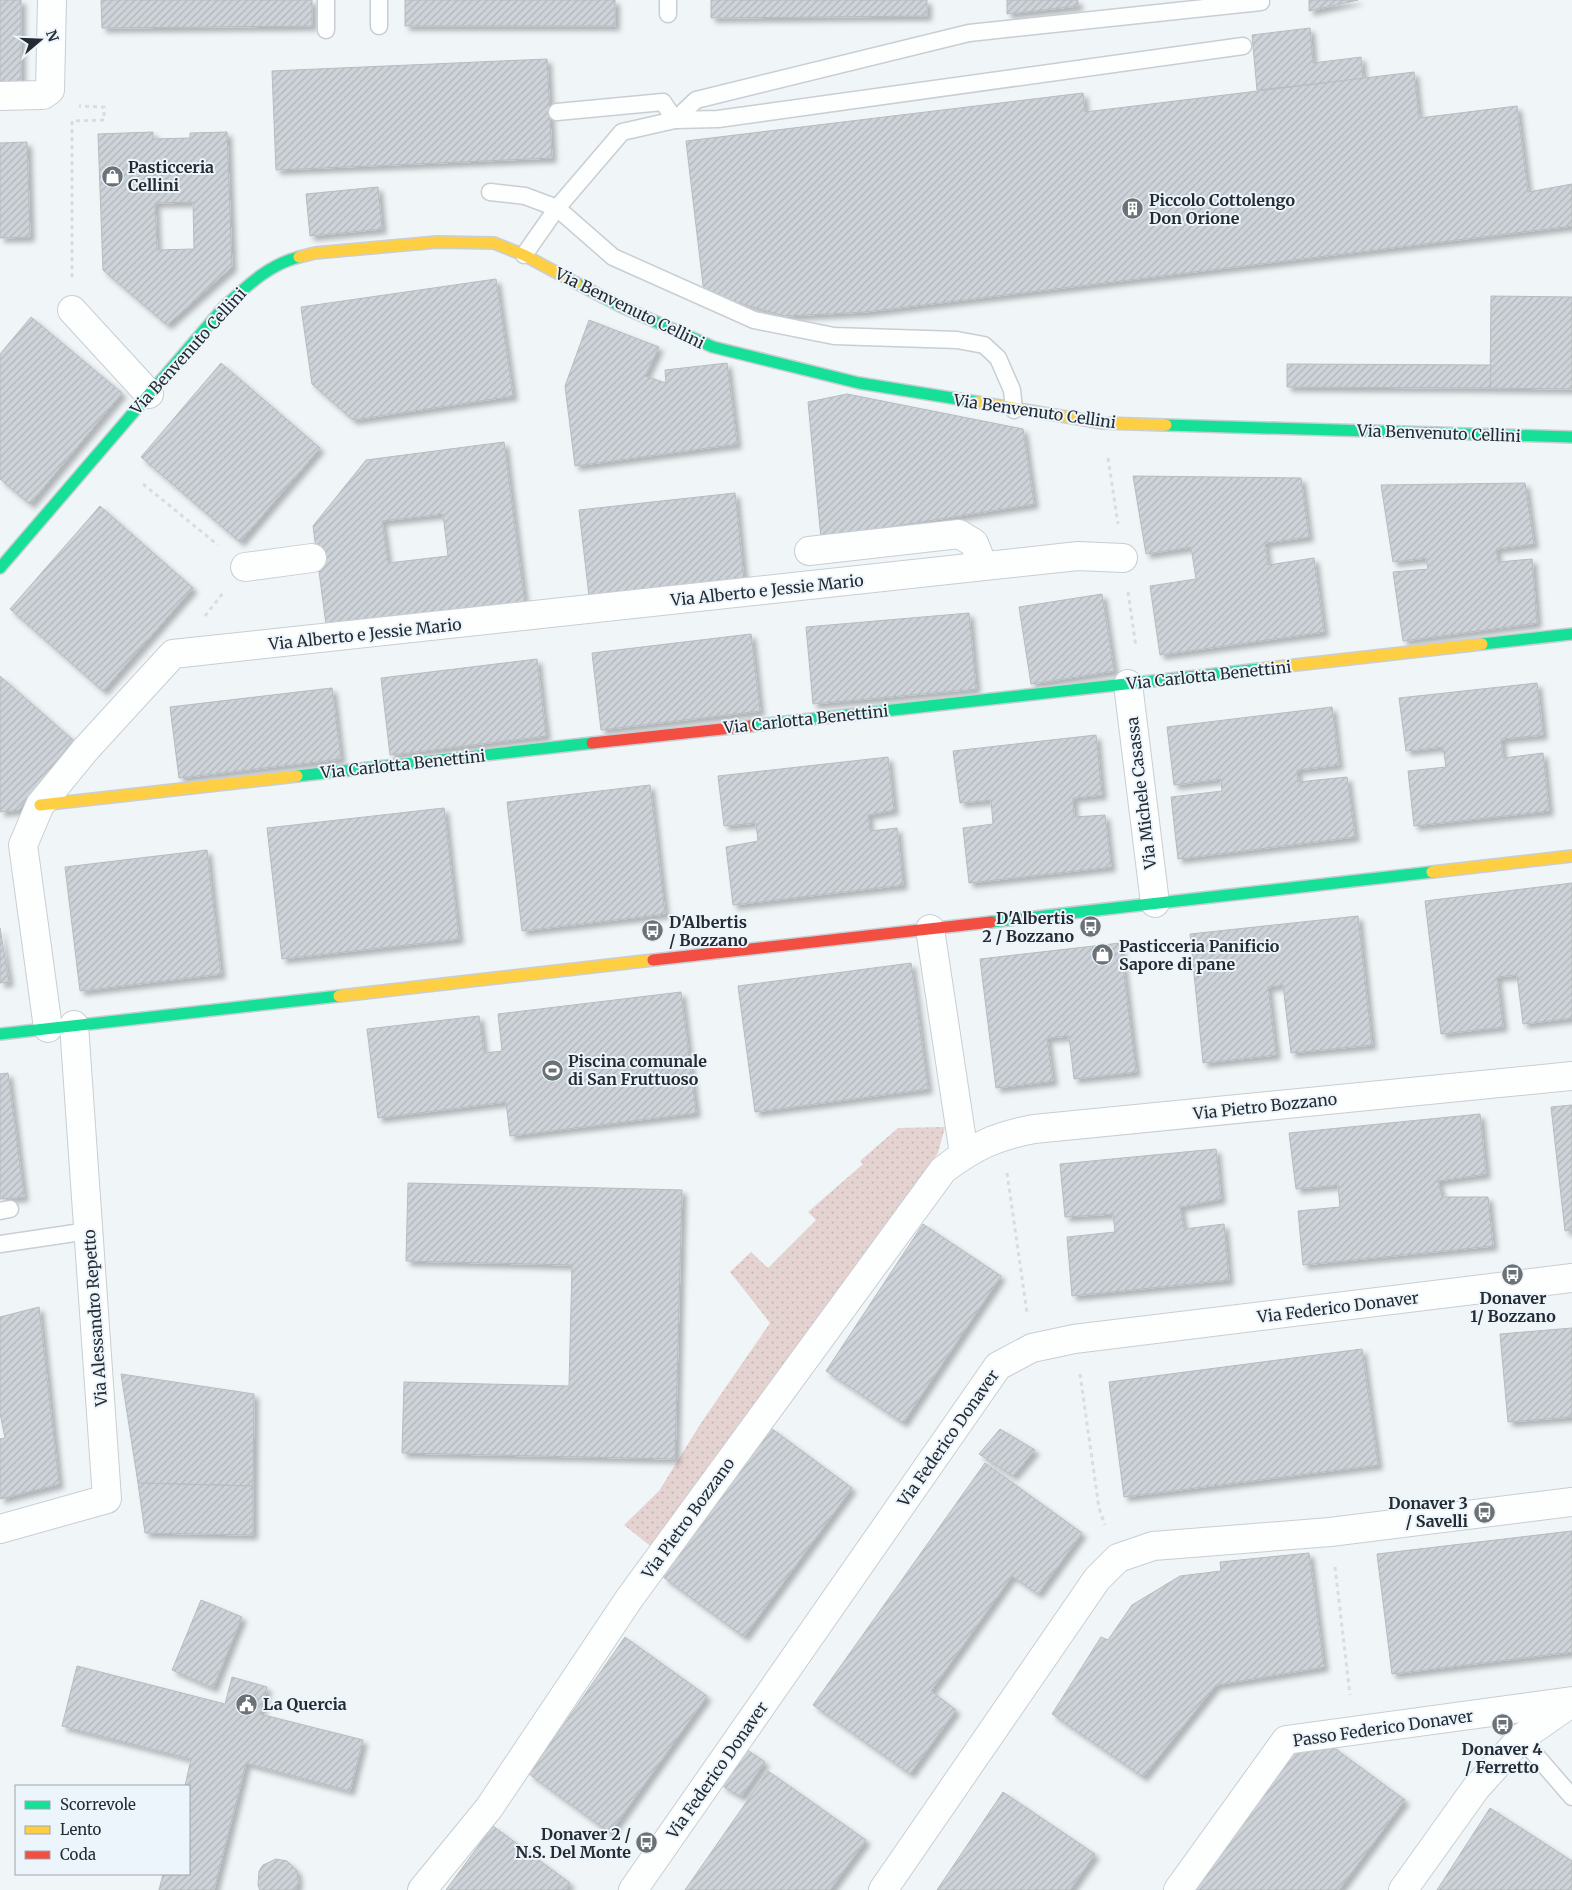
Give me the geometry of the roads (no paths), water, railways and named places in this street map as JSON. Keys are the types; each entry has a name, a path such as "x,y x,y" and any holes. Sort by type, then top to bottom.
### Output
{"street":[{"path":"0,96 43,95 50,90 52,0"},
{"name":"Via Benvenuto Cellini","path":"0,568 223,308 258,276 283,261 315,254 438,242 494,243 524,255 620,306 713,347 859,383 1014,410 1102,423 1572,437"},
{"path":"72,310 149,394"},
{"path":"809,551 959,534 974,543 983,566"},
{"name":"Via Alberto e Jessie Mario","path":"40,805 86,749 173,654 1078,556 1123,558"},
{"path":"245,567 312,558"},
{"name":"Via Carlotta Benettini","path":"40,805 1572,634"},
{"name":"Via Michele Casassa","path":"1128,684 1155,903"},
{"path":"40,805 23,845 61,1027"},
{"path":"0,1034 1572,856"},
{"path":"930,929 964,1154"},
{"name":"Via Alessandro Repetto","path":"0,1529 107,1499 88,1231 61,1027"},
{"name":"Via Pietro Bozzano","path":"422,1890 489,1808 629,1599 944,1170 964,1154 1002,1135 1034,1129 1572,1076"},
{"name":"Via Federico Donaver","path":"633,1890 998,1366 1032,1348 1074,1339 1572,1278"},
{"path":"883,1890 1097,1580 1118,1558 1153,1546 1330,1532 1572,1502"},
{"path":"1403,1890 1476,1788 1521,1738 1572,1702"},
{"name":"Passo Federico Donaver","path":"1178,1890 1286,1740 1572,1702"}],"lane":[{"path":"326,0 326,30"},
{"path":"379,0 379,26"},
{"path":"675,120 696,100 969,33 1261,2"},
{"path":"524,255 557,208 622,132 675,120 718,119 1243,46"},
{"path":"557,112 663,102 675,120"},
{"path":"490,192 526,196 557,208 613,257 754,320 834,336 957,340 984,345 998,358 1012,390 1014,410"},
{"path":"0,1244 88,1231"},
{"path":"1521,1738 1572,1797"}],"place":[{"name":"Pasticceria Cellini","path":"112,176"},
{"name":"Piccolo Cottolengo Don Orione","path":"1133,209"},
{"name":"D'Albertis 2 / Bozzano","path":"1090,927"},
{"name":"D'Albertis / Bozzano","path":"653,931"},
{"name":"Pasticceria Panificio Sapore di pane","path":"1103,955"},
{"name":"Piscina comunale di San Fruttuoso","path":"552,1070"},
{"name":"Donaver 1/ Bozzano","path":"1513,1274"},
{"name":"Donaver 3 / Savelli","path":"1484,1512"},
{"name":"La Quercia","path":"247,1704"},
{"name":"Donaver 4 / Ferretto","path":"1502,1725"},
{"name":"Donaver 2 / N.S. Del Monte","path":"647,1843"}]}
